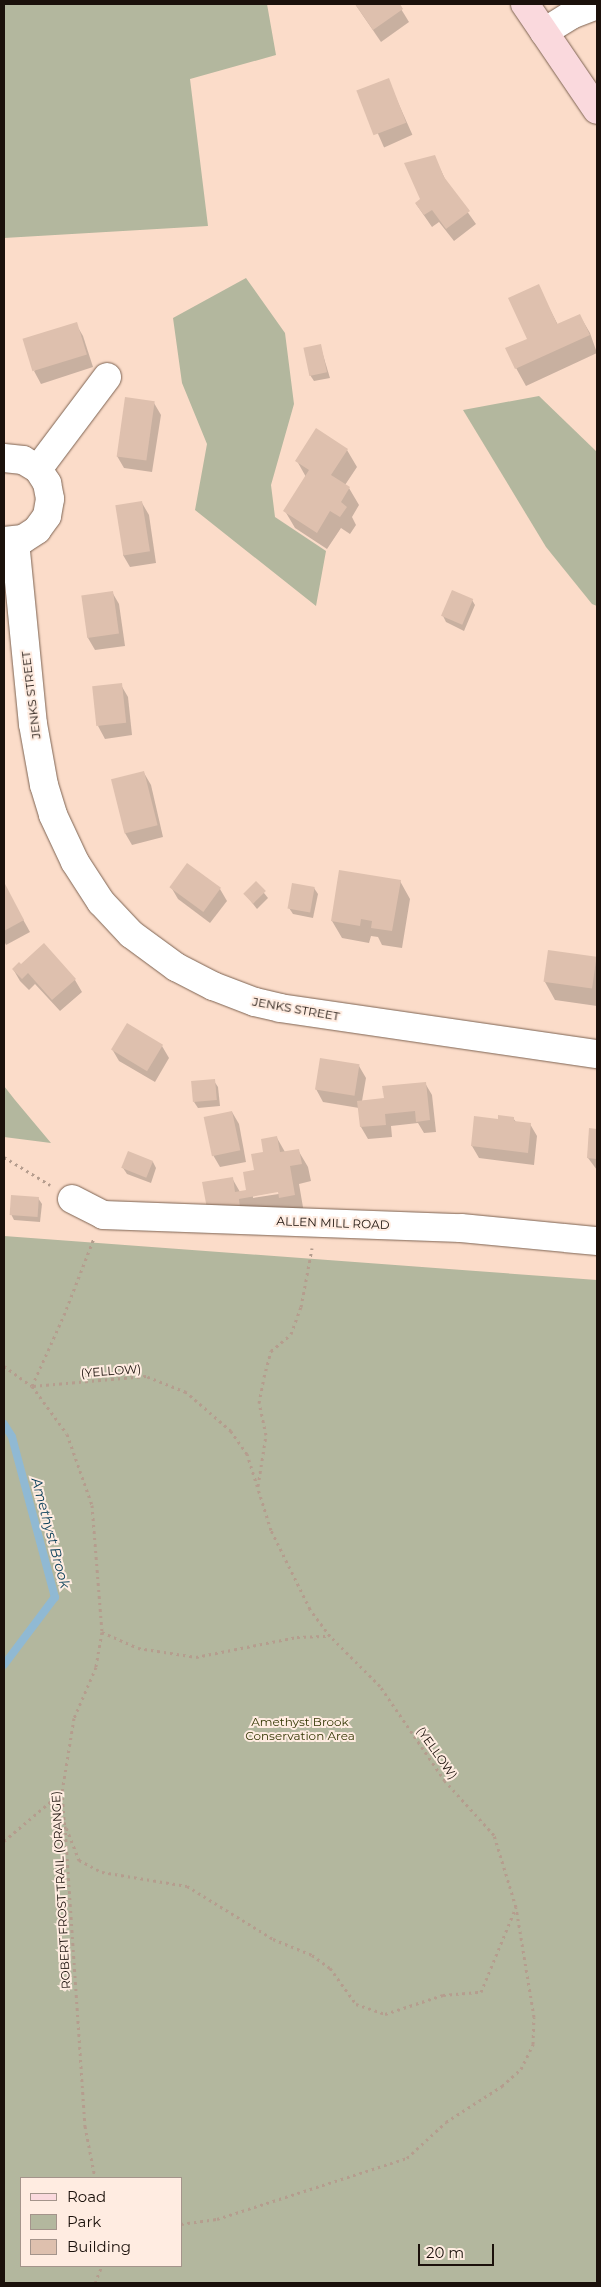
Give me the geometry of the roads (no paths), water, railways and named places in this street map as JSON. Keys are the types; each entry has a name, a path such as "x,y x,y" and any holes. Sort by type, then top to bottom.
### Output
{"main road":[{"path":"525,4 597,110"}],"street":[{"path":"544,32 571,15 597,5"},
{"path":"4,458 23,460 38,469 106,377"},
{"name":"JENKS STREET","path":"38,469 47,483 49,491 50,500 47,516 30,535 9,541 33,724 46,793 60,831 75,862 101,902 131,934 176,968 213,986 255,1002 280,1008 597,1054"},
{"name":"ALLEN MILL ROAD","path":"72,1199 103,1214 461,1228 597,1242"}],"waterway":[{"name":"Amethyst Brook","path":"4,1424 12,1437 55,1597 4,1665"}],"park label":[{"name":"Amethyst Brook Conservation Area","path":"300,1729"}]}
